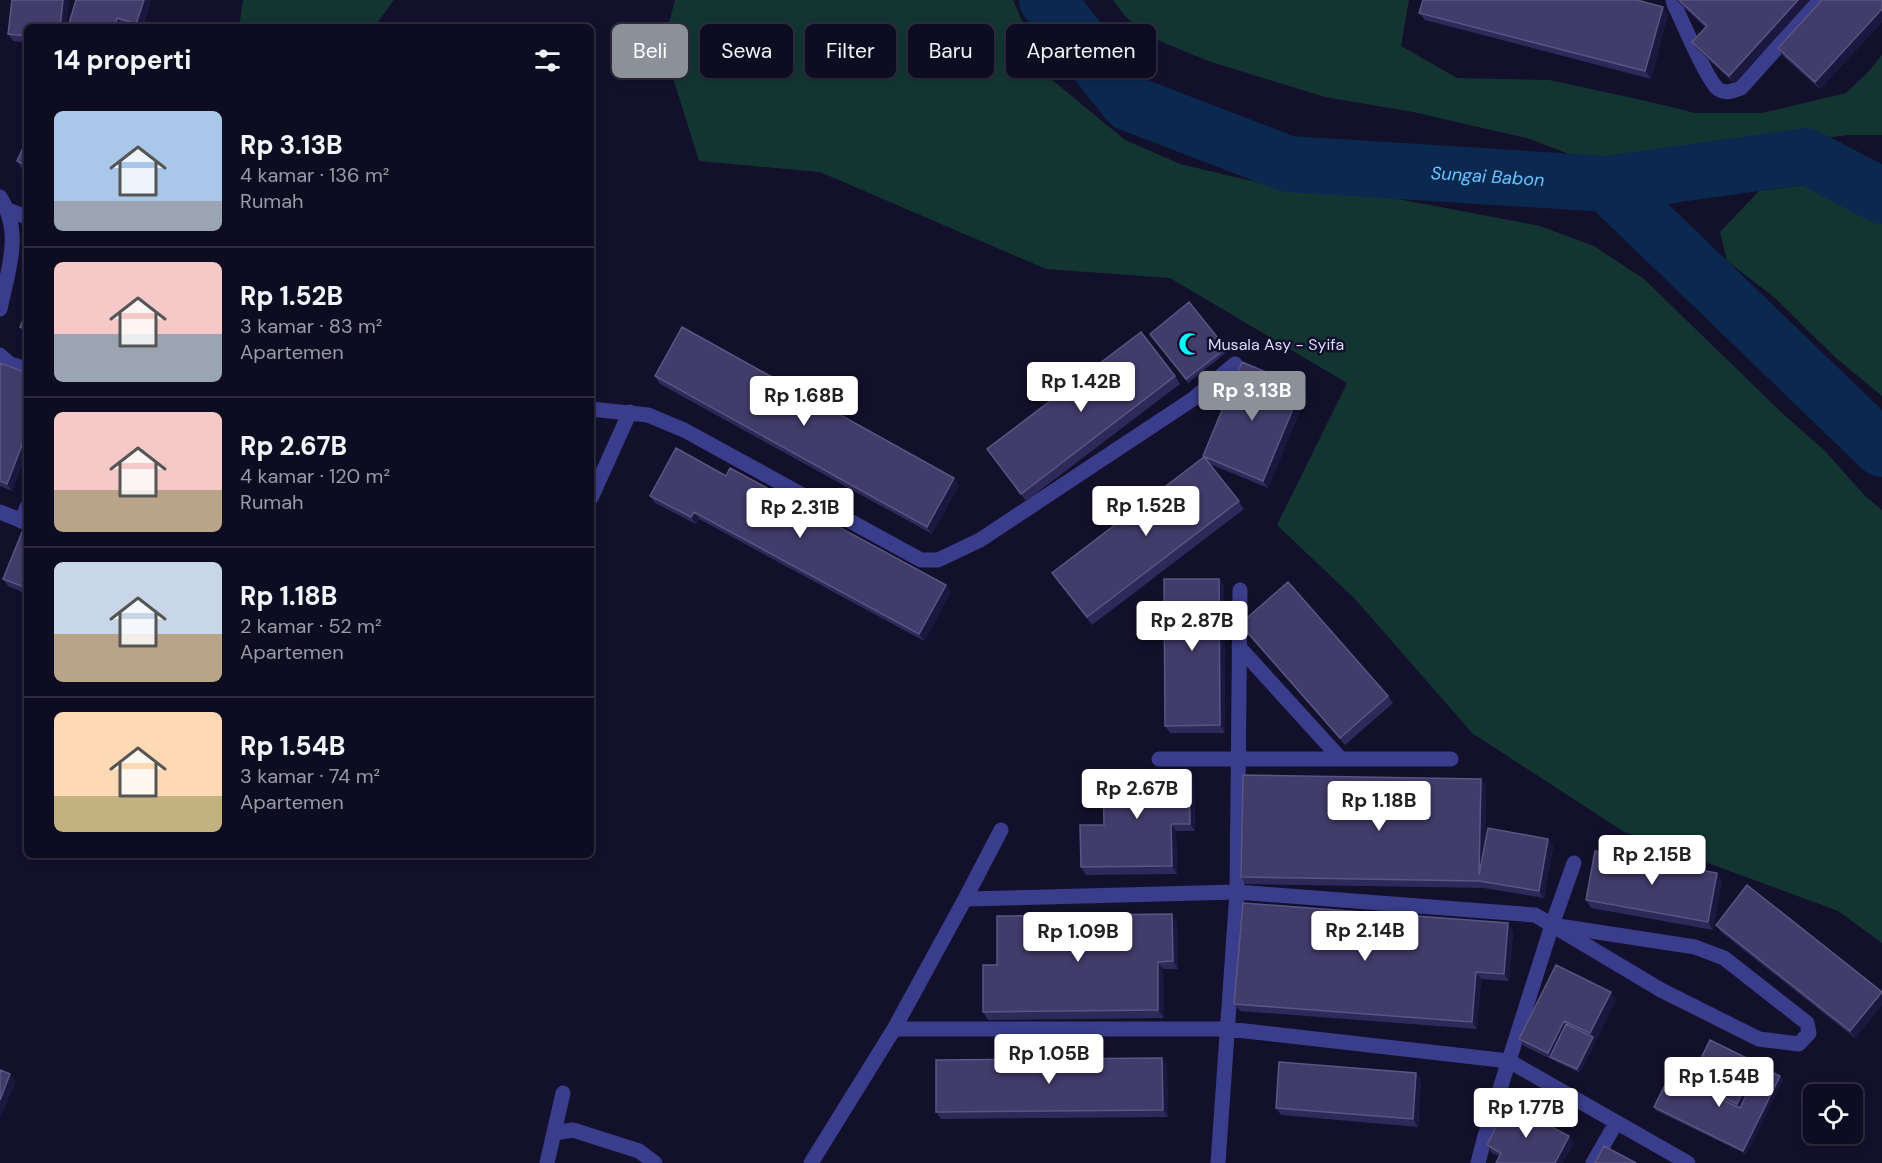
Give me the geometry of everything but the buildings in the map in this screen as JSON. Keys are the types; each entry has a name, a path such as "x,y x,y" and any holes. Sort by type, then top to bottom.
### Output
{"street":[{"path":"1673,0 1708,74 1717,88 1727,92 1741,88 1820,0"},
{"path":"4,203 24,215"},
{"path":"0,309 13,243 4,203"},
{"path":"0,355 10,364 24,368"},
{"path":"594,409 648,415 684,430 921,560 938,561 980,540 1193,399 1235,364"},
{"path":"594,491 630,412"},
{"path":"0,512 24,517"},
{"path":"1218,1163 1236,892 1240,590"},
{"path":"1239,647 1341,759"},
{"path":"1160,759 1451,759"},
{"path":"811,1163 894,1029 1001,830"},
{"path":"1478,1163 1552,925 1574,863"},
{"path":"965,899 1236,892 1535,915 1661,990 1759,1039 1799,1044 1809,1033 1807,1023 1724,958 1695,947 1552,925"},
{"path":"894,1029 1228,1029 1509,1061 1688,1163"},
{"path":"547,1163 563,1093"},
{"path":"1593,1163 1616,1123"},
{"path":"554,1133 573,1130 639,1151 655,1163"}],"green space":[{"path":"243,0 394,0 376,24 239,24"},
{"path":"675,0 1013,0 1023,24 1006,24 1006,78 1050,78 1125,140 1180,164 1269,185 1333,193 1366,193 1540,226 1594,246 1644,279 1782,413 1825,451 1865,496 1882,510 1882,943 1838,911 1624,832 1472,733 1355,599 1277,525 1347,383 1170,278 1046,269 820,172 699,161 673,78 688,78 688,24 669,24"},
{"path":"1113,0 1409,0 1401,46 1457,78 1549,80 1695,113 1762,113 1846,93 1882,55 1882,135 1848,135 1760,146 1699,149 1616,160 1585,160 1530,139 1413,112 1325,97 1208,61 1156,39 1156,24 1134,24"},
{"path":"1812,184 1882,212 1882,396 1836,358 1774,297 1727,261 1720,232 1759,191"}],"waterway":[{"name":"Sungai Babon","path":"1047,0 1129,103 1288,164 1607,184 1882,449"},
{"path":"1607,184 1806,156 1882,196"}],"place":[{"name":"Musala Asy - Syifa","path":"1190,344"}]}
